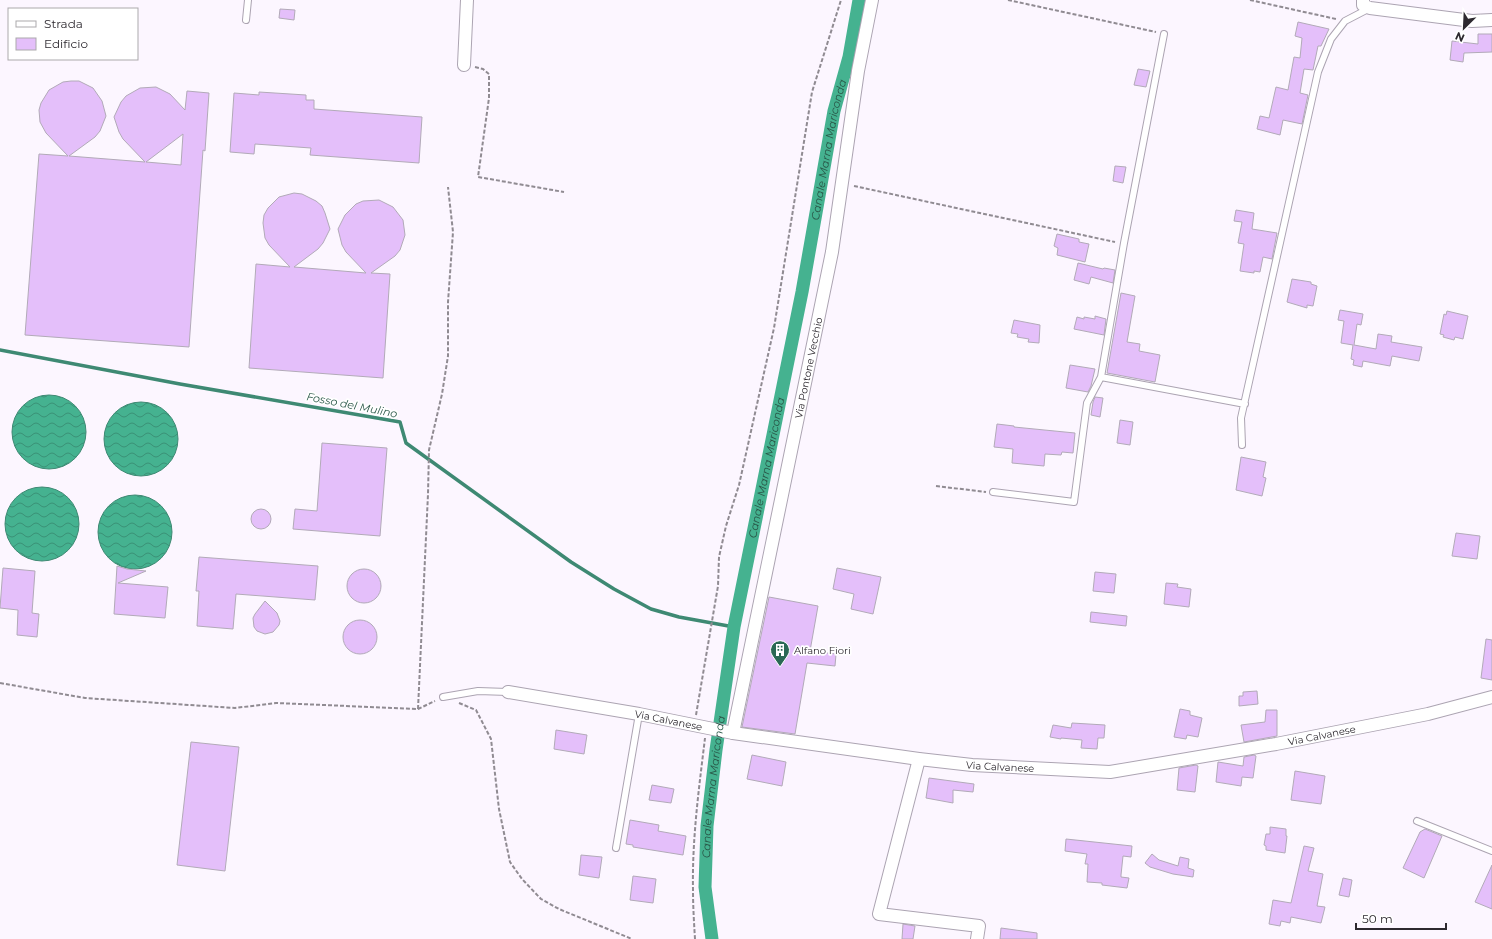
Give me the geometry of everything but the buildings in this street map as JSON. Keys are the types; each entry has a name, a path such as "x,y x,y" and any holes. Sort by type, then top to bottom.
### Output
{"street":[{"path":"464,65 467,0"},
{"name":"Via Pontone Vecchio","path":"731,733 830,260 858,71 872,0"},
{"path":"1367,4 1472,21 1492,20"},
{"name":"Via Calvanese","path":"508,692 694,724 731,733 919,759 972,765 1110,772 1276,744 1428,714 1492,697"},
{"path":"919,759 879,914 979,926 977,939"}],"lane":[{"path":"246,20 248,0"},
{"path":"1242,445 1241,418 1318,72 1331,40 1345,21 1367,4"},
{"path":"993,492 1074,502 1087,403 1101,377 1124,243 1164,34"},
{"path":"1101,377 1245,404"},
{"path":"443,697 478,691 508,692"},
{"path":"616,848 639,714"},
{"path":"1417,821 1492,851"}],"path":[{"path":"694,724 718,586 719,557 726,526 743,471 774,328 812,92 841,0"},
{"path":"1008,0 1164,34"},
{"path":"1250,0 1345,21"},
{"path":"464,65 483,69 489,74 488,98 478,177 564,192"},
{"path":"841,183 1124,243"},
{"path":"418,709 429,450 442,394 448,356 448,302 453,232 448,187"},
{"path":"936,486 993,492"},
{"path":"0,683 85,698 235,708 276,703 418,709 443,697 476,710 491,739 500,809 510,862 522,879 541,899 559,909 632,939"},
{"path":"695,939 693,890 694,852 697,807 708,727"}],"water":[{"path":"42,395 56,395 63,397 76,405 84,418 86,432 84,446 76,459 63,467 56,469 42,469 35,467 22,459 14,446 12,439 12,425 14,418 22,405 35,397"},
{"path":"134,402 148,402 162,408 172,418 178,432 176,453 172,460 162,470 148,476 134,476 120,470 110,460 104,446 104,432 110,418 120,408"},
{"path":"35,487 49,487 63,493 73,503 79,517 77,538 73,545 63,555 49,561 35,561 21,555 11,545 5,531 5,517 11,503 21,493"},
{"path":"128,495 142,495 149,497 162,505 170,518 172,532 170,546 162,559 149,567 142,569 128,569 121,567 108,559 100,546 98,539 98,525 100,518 108,505 121,497"}],"waterway":[{"name":"Canale Marna Mariconda","path":"712,939 705,887 707,826 716,750 734,627 802,292 834,111 849,57 859,0"},
{"name":"Fosso del Mulino","path":"0,350 180,384 400,422 406,443 571,562 614,589 651,609 679,617 734,627"}],"place":[{"name":"Alfano Fiori","path":"780,667"}]}
